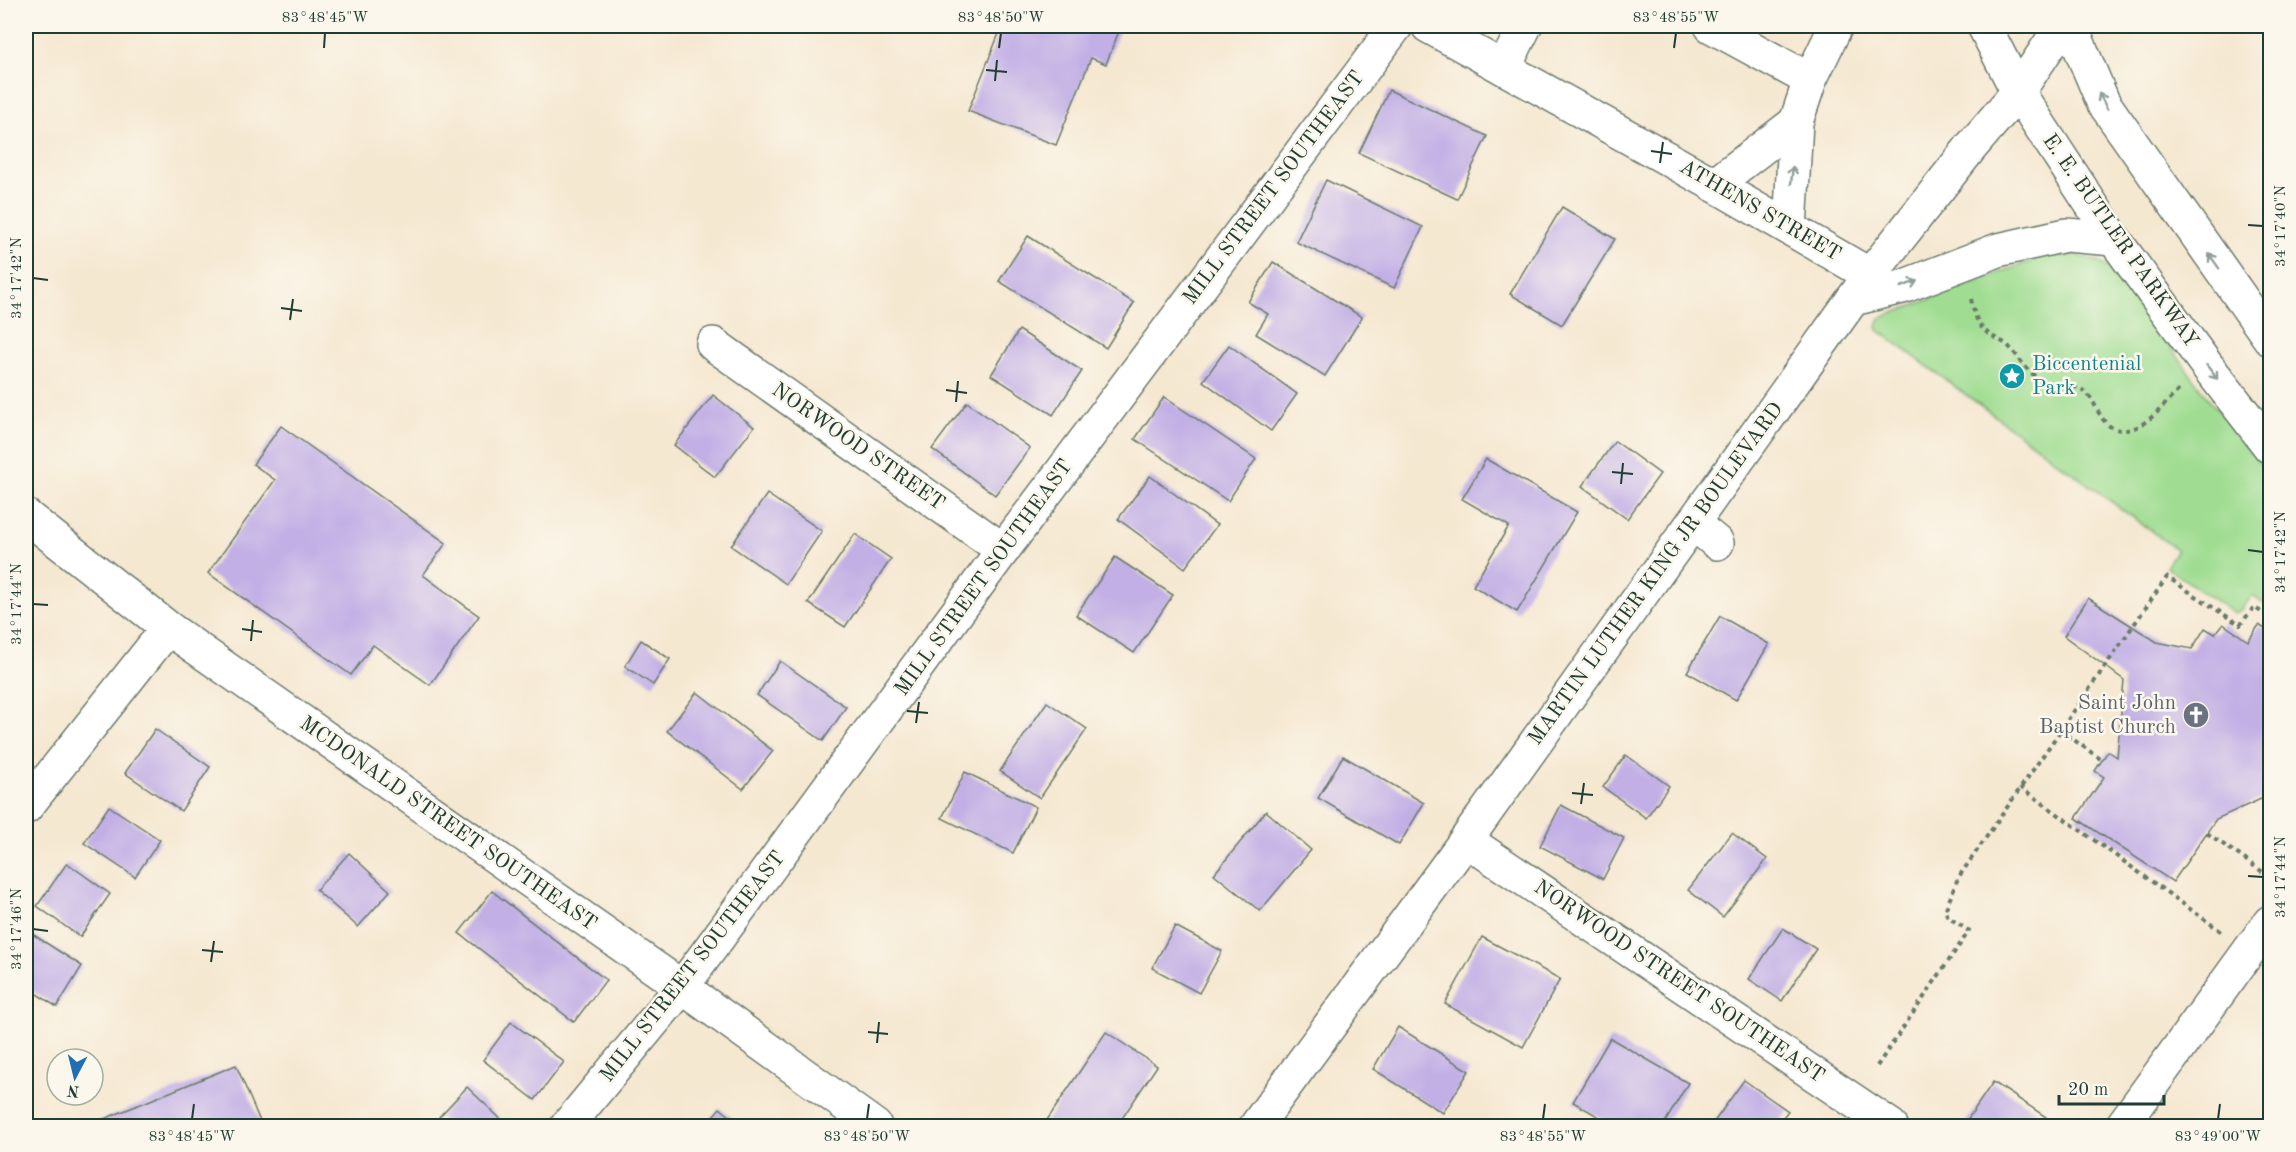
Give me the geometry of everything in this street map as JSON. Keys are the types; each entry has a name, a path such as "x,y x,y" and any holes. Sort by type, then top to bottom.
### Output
{"main road":[{"name":"MILL STREET SOUTHEAST","path":"567,1126 682,987 1004,550 1396,26"},
{"name":"ATHENS STREET","path":"1428,26 1790,228 1861,287"},
{"path":"1504,68 1525,26"},
{"path":"1712,26 1810,80"},
{"path":"1790,228 1796,122 1810,80 1836,26"},
{"name":"E. E. BUTLER PARKWAY","path":"1984,26 2018,92 2114,240 2205,363 2271,447"},
{"name":"MARTIN LUTHER KING JR BOULEVARD","path":"1256,1126 1466,840 1705,533 1861,287 1978,138 2018,92 2062,26"},
{"path":"2071,26 2103,102 2271,339"},
{"path":"1714,185 1796,122"},
{"path":"1861,287 1902,287 1998,250 2066,235 2114,240"},
{"name":"NORWOOD STREET","path":"713,344 1004,550"},
{"name":"MCDONALD STREET SOUTHEAST","path":"26,516 168,628 682,987 875,1126"},
{"path":"26,807 168,628"},
{"name":"NORWOOD STREET SOUTHEAST","path":"1466,840 1676,979 1891,1126"},
{"path":"2122,1126 2271,922"}],"path":[{"path":"1971,299 1981,327 2006,345 2026,369 2052,385 2075,386 2083,390 2096,406 2100,417 2114,429 2130,429 2140,426 2180,389"},
{"path":"1877,1066 1969,931 1948,918 1945,911 1958,878 2167,577 2240,625 2254,607 2271,618"},
{"path":"2060,730 2102,760"},
{"path":"2020,788 2249,951"},
{"path":"2207,833 2271,877"}],"green space":[{"path":"2077,255 2099,262 2117,273 2201,389 2270,477 2270,608 2253,595 2241,610 2234,613 2166,567 2177,550 1878,330 1880,318 2042,257"}],"building":[{"path":"1002,26 1121,26 1106,64 1091,58 1056,145 968,111"},
{"path":"1389,90 1487,136 1457,199 1359,153"},
{"path":"1326,180 1423,227 1394,288 1296,242"},
{"path":"1562,207 1615,239 1562,325 1510,294"},
{"path":"1028,236 1134,303 1106,348 999,281"},
{"path":"1273,262 1362,317 1325,376 1256,334 1268,314 1248,302"},
{"path":"1019,330 1082,371 1053,415 991,375"},
{"path":"1229,345 1297,394 1271,431 1203,381"},
{"path":"713,395 754,427 715,477 674,445"},
{"path":"1164,397 1256,459 1228,501 1135,439"},
{"path":"967,402 1030,448 995,495 932,449"},
{"path":"281,426 446,543 423,575 479,616 430,685 373,645 351,675 208,573 275,480 253,464"},
{"path":"1615,441 1660,474 1627,519 1582,486"},
{"path":"1486,459 1577,512 1517,612 1473,586 1509,526 1462,499"},
{"path":"1150,476 1217,525 1185,568 1118,519"},
{"path":"767,494 822,531 786,584 731,546"},
{"path":"855,534 891,559 845,627 808,603"},
{"path":"1115,557 1173,595 1134,653 1076,615"},
{"name":"Saint John Baptist Church","path":"2088,598 2157,642 2192,649 2205,628 2215,634 2223,624 2248,641 2259,625 2270,632 2270,795 2216,819 2173,882 2076,818 2104,777 2095,771 2108,751 2117,757 2124,680 2064,636"},
{"path":"1720,616 1769,644 1736,700 1687,672"},
{"path":"641,640 670,659 653,685 625,666"},
{"path":"780,661 846,707 823,741 757,695"},
{"path":"697,692 773,751 743,789 667,731"},
{"path":"1047,702 1087,729 1040,798 1000,771"},
{"path":"155,729 210,767 181,811 125,773"},
{"path":"1626,755 1669,786 1646,818 1603,787"},
{"path":"1343,756 1424,803 1399,845 1318,798"},
{"path":"965,772 1036,807 1013,853 942,818"},
{"path":"1561,805 1624,838 1603,879 1540,846"},
{"path":"109,806 160,840 135,877 84,843"},
{"path":"1266,811 1311,850 1260,911 1214,874"},
{"path":"1732,833 1767,859 1723,917 1688,890"},
{"path":"349,853 390,891 358,927 316,890"},
{"path":"67,863 110,894 80,937 37,906"},
{"path":"492,891 606,980 574,1022 459,933"},
{"path":"1175,926 1222,951 1199,993 1152,968"},
{"path":"1783,928 1816,949 1782,1001 1749,979"},
{"path":"26,930 82,966 57,1007 26,987"},
{"path":"1482,937 1560,979 1523,1047 1445,1004"},
{"path":"511,1022 564,1062 535,1100 483,1060"},
{"path":"1398,1027 1469,1071 1443,1113 1373,1069"},
{"path":"1106,1032 1157,1066 1117,1126 1043,1126"},
{"path":"1610,1038 1688,1083 1663,1126 1615,1126 1573,1102"},
{"path":"236,1065 262,1126 87,1126"},
{"path":"1744,1080 1788,1111 1776,1126 1711,1126"},
{"path":"1993,1082 2046,1117 2040,1126 1963,1126"},
{"path":"467,1087 507,1125 450,1126 439,1117"},
{"path":"720,1108 742,1126 704,1126"}],"place":[{"name":"Biccentenial Park","path":"2012,376"},
{"name":"Saint John Baptist Church","path":"2196,715"}]}
